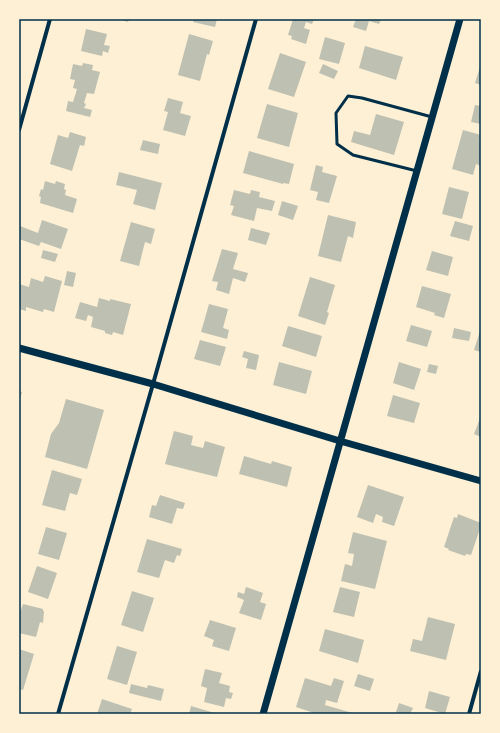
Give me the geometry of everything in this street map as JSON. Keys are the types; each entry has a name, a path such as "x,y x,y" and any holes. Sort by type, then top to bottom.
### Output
{"street":[{"path":"19,130 50,19"},
{"path":"58,714 256,19"},
{"path":"262,714 460,19"},
{"path":"19,348 153,384 340,441 481,481"},
{"path":"469,714 481,671"}],"lane":[{"path":"417,172 353,155 336,144 336,113 348,96 362,98 432,117"}],"building":[{"path":"119,19 129,19 128,22"},
{"path":"194,19 217,19 215,27 193,22"},
{"path":"293,19 314,19 312,24 306,22 304,28 310,30 306,44 291,39 292,36 288,35"},
{"path":"356,19 381,19 379,24 369,21 366,31 353,27"},
{"path":"86,29 107,34 104,45 110,46 108,53 103,51 102,56 81,51"},
{"path":"189,34 213,41 209,55 207,54 200,81 178,75"},
{"path":"325,37 345,43 339,64 319,59"},
{"path":"365,46 403,57 396,80 359,68"},
{"path":"280,53 306,62 294,97 268,89"},
{"path":"83,63 93,65 92,70 100,72 94,94 87,93 84,103 86,104 84,108 92,110 90,117 66,111 68,101 73,102 77,89 73,88 75,80 70,79 73,64 82,66"},
{"path":"323,64 338,71 334,79 319,73"},
{"path":"481,64 481,85 475,83"},
{"path":"168,98 183,102 180,113 191,116 185,136 163,130 168,112 164,111"},
{"path":"267,104 298,113 289,147 257,138"},
{"path":"475,105 481,106 481,124 471,122"},
{"path":"376,114 404,122 394,155 351,142 354,131 370,135"},
{"path":"463,130 481,135 479,142 481,143 481,166 476,164 473,175 452,169"},
{"path":"70,132 86,137 84,146 80,145 72,171 50,164 58,135 68,138"},
{"path":"143,140 160,144 158,154 140,150"},
{"path":"249,151 294,164 289,184 283,184 243,173"},
{"path":"316,165 323,167 322,172 337,176 329,203 316,200 318,192 310,190"},
{"path":"119,172 162,183 155,210 133,204 137,190 116,185"},
{"path":"45,181 55,184 56,181 65,184 65,195 77,199 73,213 40,203 41,197 39,196 41,189 43,190"},
{"path":"449,187 469,192 462,219 442,214"},
{"path":"234,190 250,194 251,190 260,192 259,197 275,201 272,211 257,208 254,221 231,215 234,206 230,205"},
{"path":"282,201 298,206 293,220 278,215"},
{"path":"328,215 356,222 353,238 348,236 341,262 318,256"},
{"path":"42,220 68,229 61,249 41,242 39,246 19,239 20,226 38,233"},
{"path":"455,221 473,226 469,241 450,236"},
{"path":"131,222 155,229 151,244 145,242 139,266 120,261"},
{"path":"251,228 270,233 266,245 248,240"},
{"path":"222,249 238,253 233,269 248,273 245,282 233,278 229,294 216,290 218,282 212,281"},
{"path":"43,250 58,254 55,262 41,258"},
{"path":"432,251 453,257 448,276 426,270"},
{"path":"67,271 76,273 73,287 64,285"},
{"path":"45,276 62,281 54,312 44,309 43,312 26,307 26,311 19,309 19,284 29,287 31,278 43,282"},
{"path":"310,277 335,285 327,312 329,313 325,325 298,316"},
{"path":"422,286 451,294 444,318 434,315 435,313 416,307"},
{"path":"99,298 131,304 123,335 113,332 112,335 105,333 105,331 91,327 93,317 88,315 86,321 75,318 80,302 97,307"},
{"path":"209,304 228,309 223,328 229,330 227,339 201,332"},
{"path":"411,325 432,331 427,347 406,341"},
{"path":"288,326 322,336 316,357 282,346"},
{"path":"454,328 471,332 469,341 452,338"},
{"path":"481,328 481,352 474,350"},
{"path":"200,340 226,347 220,366 194,359"},
{"path":"244,351 259,355 256,370 246,368 248,359 242,357"},
{"path":"279,362 312,371 306,394 273,385"},
{"path":"399,362 421,369 414,390 393,383"},
{"path":"429,364 438,366 436,374 427,372"},
{"path":"19,391 22,392 19,401"},
{"path":"393,395 420,403 414,423 387,416"},
{"path":"66,399 104,410 87,469 45,457 51,434 59,423"},
{"path":"481,416 481,437 474,434"},
{"path":"174,431 193,436 191,445 203,448 205,441 225,447 217,477 165,464"},
{"path":"244,456 271,464 272,461 292,467 287,487 239,474"},
{"path":"52,470 82,479 77,495 70,493 65,511 42,505"},
{"path":"368,485 404,497 394,526 382,522 383,517 376,514 373,523 357,517"},
{"path":"160,495 185,503 183,509 177,508 172,524 149,517 152,505 156,506"},
{"path":"458,514 481,523 471,555 466,554 465,556 444,547 454,517 457,518"},
{"path":"46,527 67,533 59,560 38,554"},
{"path":"353,532 387,541 375,589 341,581 345,564 352,566 354,554 348,553"},
{"path":"147,539 182,549 180,556 177,555 174,563 165,560 159,578 137,572"},
{"path":"37,566 57,573 48,599 28,592"},
{"path":"246,587 263,593 260,602 266,604 261,620 239,613 244,600 237,597 238,592 244,594"},
{"path":"340,587 360,592 354,617 333,612"},
{"path":"132,591 154,598 143,632 121,625"},
{"path":"23,604 43,609 44,611 43,623 40,622 36,637 19,633 19,615"},
{"path":"428,617 455,624 446,660 410,651 413,639 422,641"},
{"path":"210,620 236,628 229,651 212,646 214,640 204,636"},
{"path":"325,629 364,640 358,663 319,651"},
{"path":"117,646 137,652 127,685 107,679"},
{"path":"19,649 34,654 23,690 19,689"},
{"path":"205,669 222,673 219,683 230,686 229,692 233,693 231,699 226,698 224,707 204,702 207,688 201,686"},
{"path":"358,674 374,679 370,691 354,686"},
{"path":"305,678 331,686 334,678 344,681 337,703 326,700 325,705 356,714 317,714 296,707"},
{"path":"131,684 147,688 148,685 164,689 161,701 129,693"},
{"path":"429,691 450,697 445,714 425,708"},
{"path":"102,699 132,709 130,714 97,714"},
{"path":"399,703 413,708 410,714 401,714 396,712"},
{"path":"191,706 218,714 189,714"}]}
